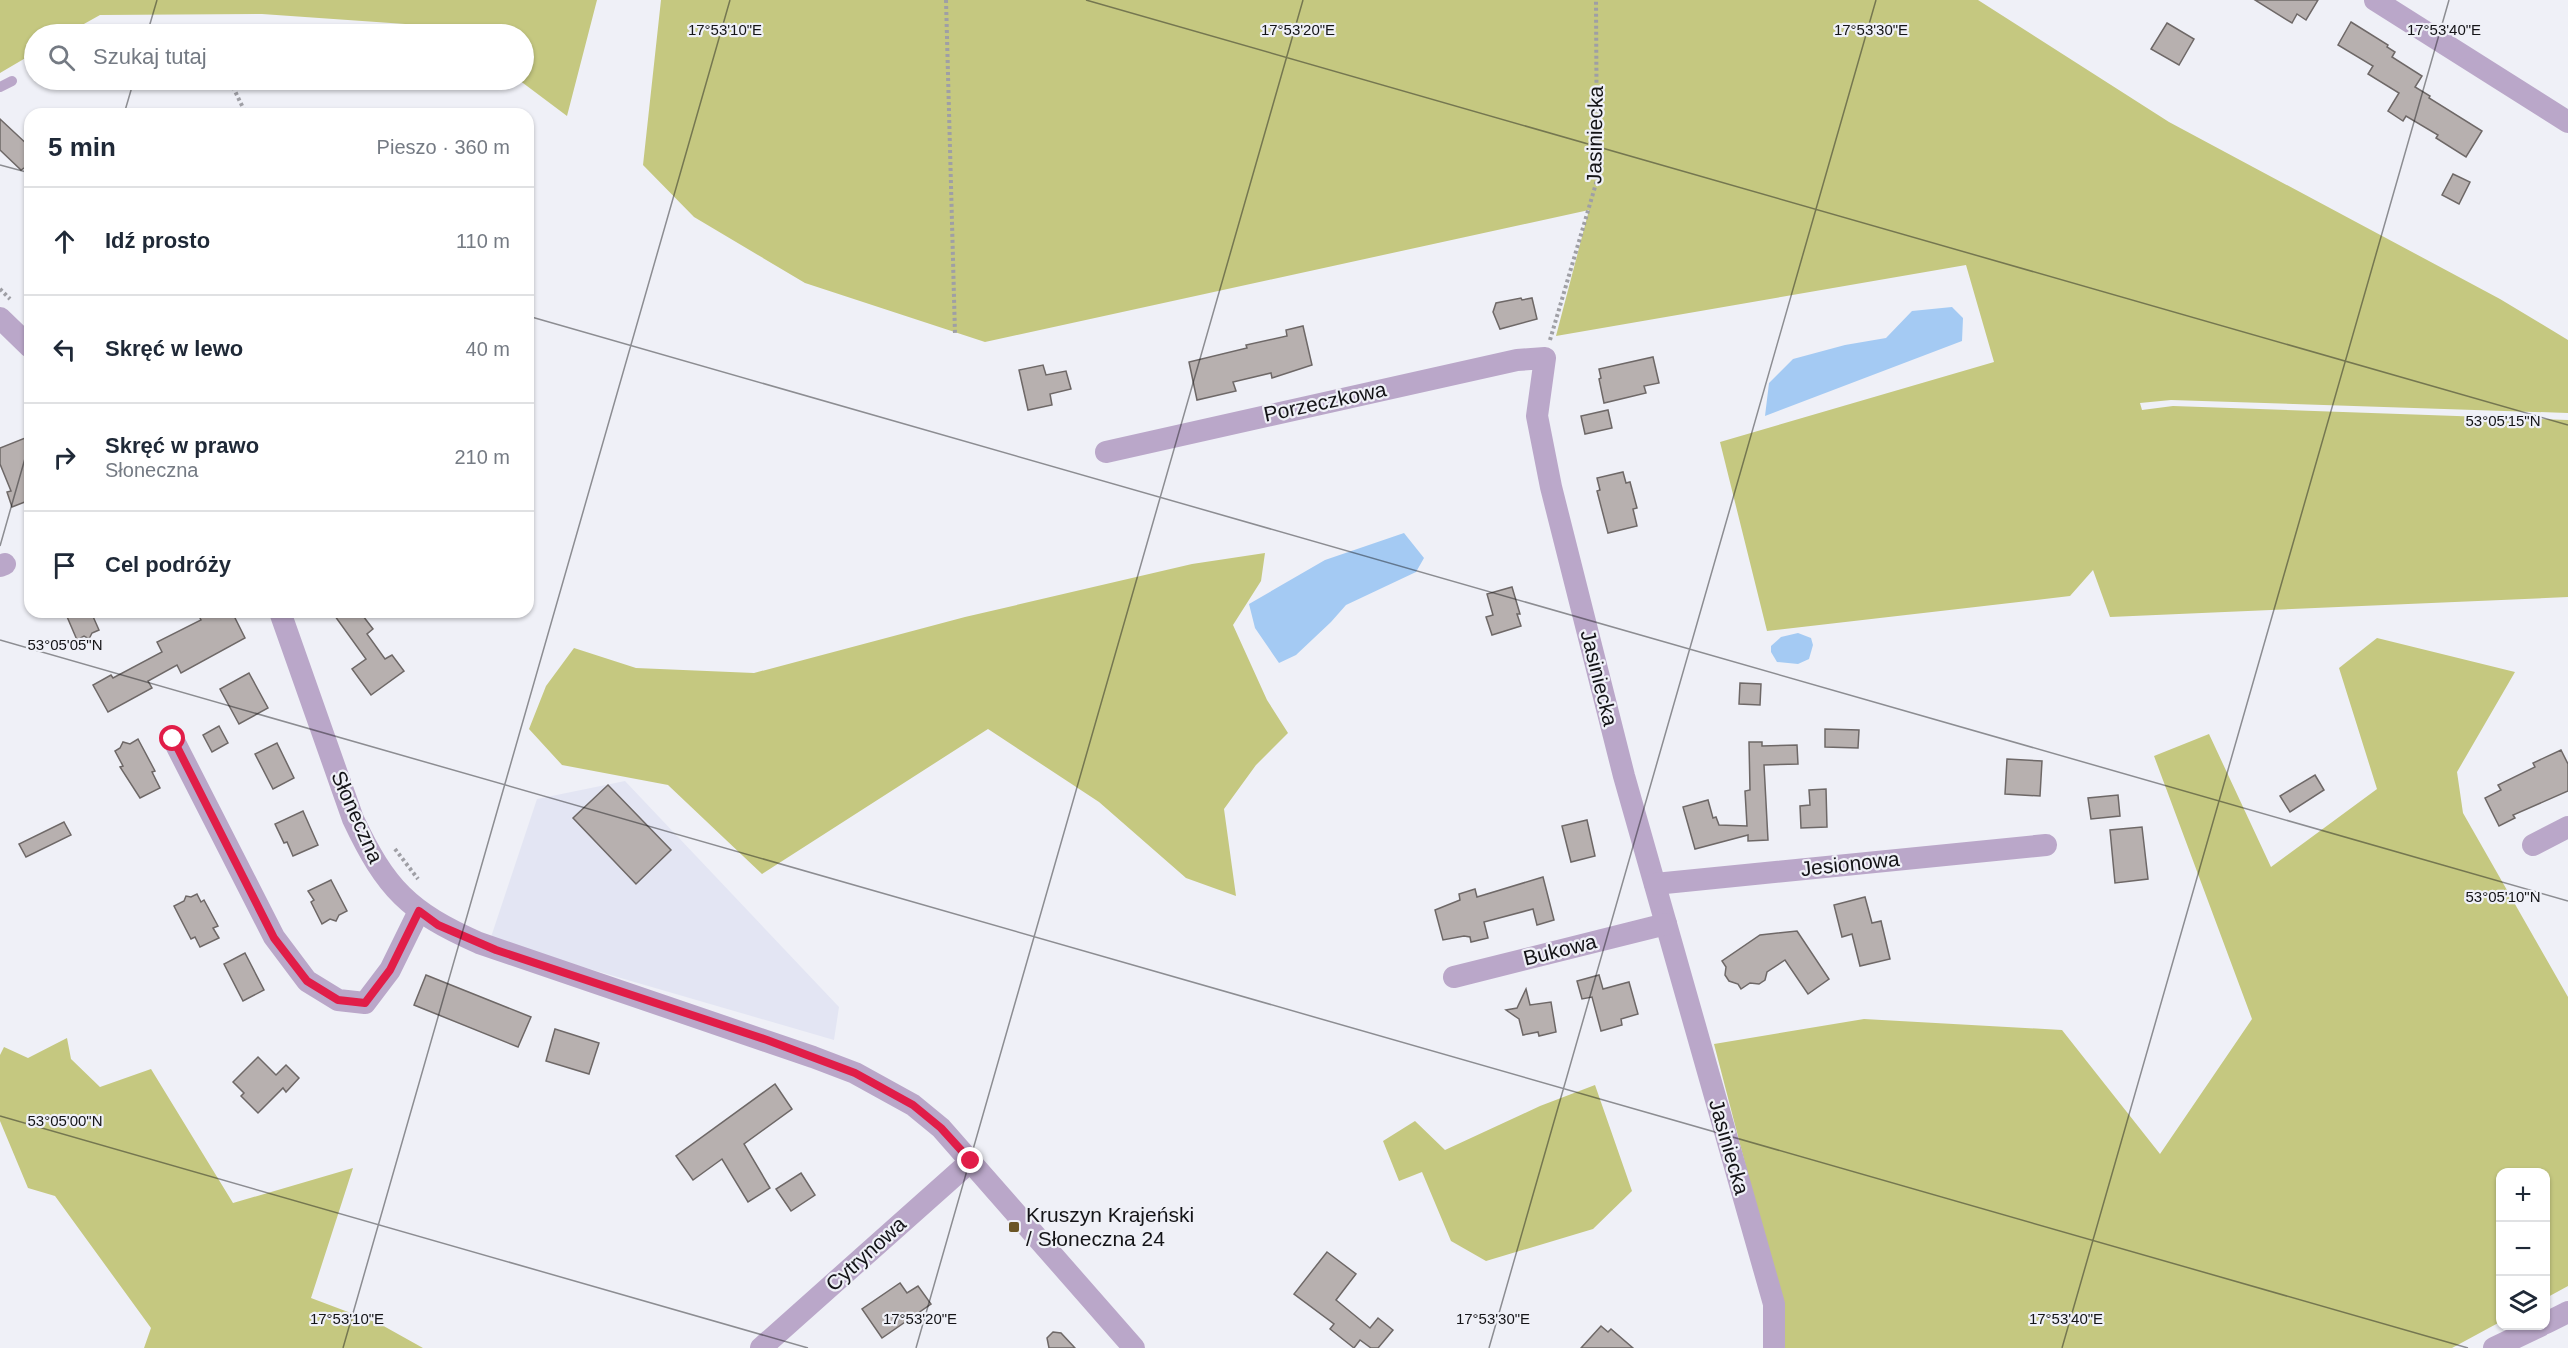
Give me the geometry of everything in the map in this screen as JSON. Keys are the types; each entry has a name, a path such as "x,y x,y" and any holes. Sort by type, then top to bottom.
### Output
{"street":[{"path":"2375,0 2568,122"},
{"path":"0,318 24,341"},
{"name":"Porzeczkowa","path":"1106,452 1517,360 1545,358"},
{"name":"Jasiniecka","path":"1545,358 1537,416 1551,487 1624,776 1774,1304 1774,1348"},
{"name":"Słoneczna","path":"282,618 354,819 368,851 388,881 419,911 438,925 496,950 767,1040 855,1073 913,1105 941,1128 1134,1348"},
{"path":"173,739 274,938 307,981 338,1000 365,1003 390,970 419,911"},
{"path":"2533,845 2568,827"},
{"name":"Jesionowa","path":"1655,884 2046,845"},
{"name":"Bukowa","path":"1454,977 1666,924"},
{"name":"Cytrynowa","path":"761,1348 971,1161"},
{"path":"2550,1321 2568,1312"},
{"path":"2494,1348 2532,1330"}],"lane":[{"path":"0,87 12,81"}],"path":[{"path":"946,0 955,334"},
{"name":"Jasiniecka","path":"1545,358 1598,180 1596,0"},
{"path":"234,90 243,108"},
{"path":"389,842 424,887"}],"shaded area":[{"path":"625,781 839,1007 834,1040 490,940 537,799"}],"green space":[{"path":"0,0 597,0 567,116 532,90 534,24 405,24 262,14 100,15 84,24 24,24 24,59 0,73"},
{"path":"661,0 1978,0 2169,122 2500,299 2568,340 2568,413 2171,400 2140,403 2142,410 2173,406 2568,420 2568,597 2110,617 2093,570 2070,596 1767,631 1720,442 1994,362 1966,265 1556,336 1589,210 985,342 805,283 694,217 643,165"},
{"path":"1265,553 1261,581 1233,625 1267,700 1288,733 1256,765 1224,809 1236,896 1186,878 1099,802 988,729 762,874 668,785 562,765 529,729 546,686 574,648 636,668 754,673 965,617 1192,564"},
{"path":"2377,638 2515,672 2457,772 2463,813 2568,997 2568,1286 2550,1296 2550,1168 2496,1168 2496,1324 2452,1348 1781,1348 1781,1302 1714,1044 1864,1019 2062,1030 2160,1154 2252,1019 2154,756 2209,734 2271,867 2377,789 2339,668"},
{"path":"67,1038 71,1059 100,1087 151,1069 233,1203 353,1168 311,1298 380,1324 423,1348 144,1348 151,1328 55,1196 28,1188 0,1121 0,1055 4,1047 28,1058"},
{"path":"1595,1085 1632,1191 1593,1229 1486,1261 1451,1241 1422,1172 1399,1181 1383,1141 1415,1121 1445,1150 1540,1106"}],"water":[{"path":"1952,307 1963,318 1962,341 1765,416 1769,383 1793,359 1845,345 1886,338 1912,311"},
{"path":"1404,533 1424,558 1416,572 1346,605 1296,655 1279,663 1255,628 1249,604 1325,560"},
{"path":"1798,633 1811,638 1813,645 1809,659 1798,664 1777,662 1771,652 1771,646 1781,637"}],"building":[{"path":"2255,0 2318,0 2306,20 2297,14 2292,23"},
{"path":"2351,22 2388,45 2387,47 2395,52 2392,57 2422,76 2415,87 2482,131 2466,157 2436,138 2438,135 2406,116 2403,121 2388,111 2399,93 2368,74 2373,66 2338,45"},
{"path":"2167,23 2194,39 2179,65 2151,49"},
{"path":"0,119 24,141 24,168 21,170 0,150"},
{"path":"2453,174 2470,182 2459,204 2442,195"},
{"path":"1521,298 1522,300 1532,298 1537,319 1500,329 1493,312 1496,303"},
{"path":"1303,326 1312,365 1272,378 1271,373 1233,382 1236,391 1197,400 1189,362 1247,348 1246,345 1287,336 1286,330"},
{"path":"1653,357 1659,383 1644,386 1646,393 1604,403 1599,369"},
{"path":"1043,365 1046,375 1066,371 1071,389 1050,394 1052,405 1028,410 1019,370"},
{"path":"1608,410 1612,428 1585,434 1581,416"},
{"path":"24,438 24,502 12,507 7,492 11,491 0,464 0,448"},
{"path":"1623,472 1626,483 1630,482 1637,508 1633,509 1637,526 1608,533 1597,491 1600,490 1597,478"},
{"path":"1512,587 1521,626 1492,635 1486,617 1493,615 1487,594"},
{"path":"68,618 94,618 99,630 92,633 89,639 84,636 77,640"},
{"path":"200,618 235,618 245,638 181,673 177,665 148,681 152,688 108,712 93,685 111,675 113,678 162,652 157,642 201,620"},
{"path":"336,618 365,618 373,629 367,634 385,659 392,655 404,671 371,695 352,669 366,659"},
{"path":"249,673 268,708 239,724 220,689"},
{"path":"1740,683 1761,684 1760,705 1739,704"},
{"path":"219,726 228,743 212,752 203,735"},
{"path":"1825,729 1859,730 1858,748 1825,747"},
{"path":"138,739 155,771 152,772 160,788 140,798 120,767 123,766 115,751 123,742 130,744"},
{"path":"1749,742 1762,742 1762,746 1797,745 1798,764 1764,765 1768,840 1748,841 1748,835 1695,849 1683,807 1708,800 1713,818 1716,817 1719,825 1747,826 1745,791 1750,790"},
{"path":"277,743 294,778 273,789 255,754"},
{"path":"2561,750 2568,764 2568,791 2513,815 2515,818 2499,826 2485,798 2501,790 2498,785 2535,767 2533,763"},
{"path":"2007,759 2042,761 2040,796 2005,794"},
{"path":"2315,775 2324,790 2290,812 2280,796"},
{"path":"608,785 671,850 636,884 573,818"},
{"path":"1826,789 1827,827 1801,828 1800,806 1810,805 1809,790"},
{"path":"2118,795 2120,816 2091,819 2088,798"},
{"path":"303,811 318,845 293,856 275,824"},
{"path":"1587,820 1595,856 1571,862 1562,826"},
{"path":"64,822 71,835 26,857 19,844"},
{"path":"2142,827 2148,879 2115,883 2110,830"},
{"path":"1543,877 1554,920 1537,925 1533,909 1484,922 1488,938 1471,942 1470,937 1464,936 1443,940 1435,910 1460,900 1459,894 1475,889 1477,897"},
{"path":"331,880 347,911 339,915 336,921 330,919 322,924 311,902 314,900 308,891"},
{"path":"197,894 201,902 204,900 218,926 213,928 219,938 200,947 195,937 191,939 174,906 184,901 186,896 191,897"},
{"path":"1865,897 1872,923 1881,921 1890,959 1860,966 1852,934 1842,937 1834,905"},
{"path":"1797,931 1829,979 1808,994 1785,960 1767,972 1765,980 1759,984 1750,983 1741,989 1738,984 1729,981 1722,961 1760,935"},
{"path":"245,953 264,990 243,1001 224,964"},
{"path":"426,975 531,1017 518,1047 414,1005"},
{"path":"1599,975 1603,989 1629,982 1638,1014 1621,1019 1622,1025 1601,1031 1592,997 1582,999 1577,981"},
{"path":"1526,989 1530,1005 1551,1002 1556,1032 1539,1036 1538,1032 1523,1035 1519,1019 1506,1010 1517,1008"},
{"path":"555,1029 599,1043 589,1074 546,1061"},
{"path":"258,1057 276,1075 286,1065 299,1078 286,1092 283,1088 258,1113 241,1096 244,1093 233,1082"},
{"path":"775,1084 792,1109 744,1144 770,1188 748,1202 722,1159 693,1180 676,1156"},
{"path":"801,1173 815,1195 791,1211 776,1189"},
{"path":"1327,1252 1356,1274 1336,1300 1370,1328 1378,1318 1393,1330 1378,1348 1371,1348 1360,1340 1354,1348 1330,1329 1334,1324 1294,1294"},
{"path":"900,1283 907,1293 918,1286 931,1304 882,1338 862,1309"},
{"path":"1601,1326 1608,1332 1611,1329 1633,1348 1581,1348"},
{"path":"1053,1332 1061,1333 1075,1348 1049,1348 1047,1338"}],"place":[{"name":"Kruszyn Krajeński / Słoneczna 24","path":"1014,1227"}],"route":[{"path":"173,739 274,938 307,981 338,1000 365,1003 390,970 419,911 438,925 496,950 767,1040 855,1073 913,1105 941,1128 971,1161"}]}
